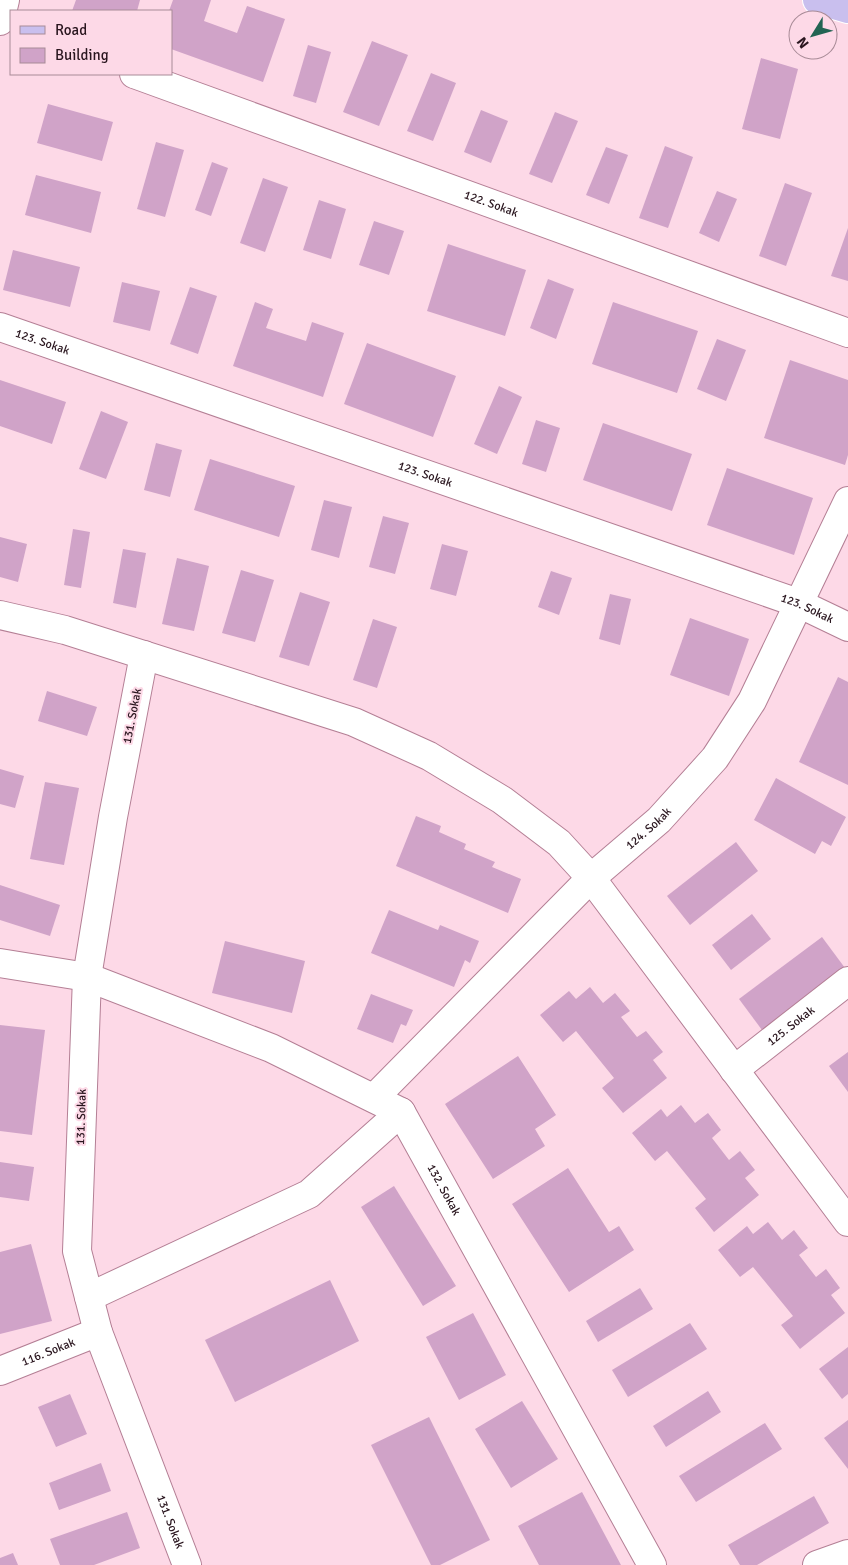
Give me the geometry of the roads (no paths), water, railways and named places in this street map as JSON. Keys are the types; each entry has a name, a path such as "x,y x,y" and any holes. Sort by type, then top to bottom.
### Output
{"main road":[{"path":"817,0 848,9"}],"street":[{"path":"0,21 5,0"},
{"name":"122. Sokak","path":"137,75 848,333"},
{"name":"123. Sokak","path":"0,327 798,603 848,627"},
{"name":"124. Sokak","path":"374,1098 591,878 659,820 715,758 752,701 848,501"},
{"path":"0,615 65,630 354,722 429,756 502,800 559,843 591,878 848,1222"},
{"name":"131. Sokak","path":"144,654 87,977 77,1251 98,1332 187,1565"},
{"path":"0,962 87,977 271,1048 401,1112 309,1194 89,1297"},
{"name":"125. Sokak","path":"734,1070 848,981"},
{"name":"132. Sokak","path":"401,1112 652,1565"},
{"name":"116. Sokak","path":"0,1371 98,1332"},
{"path":"817,1565 848,1554"}]}
